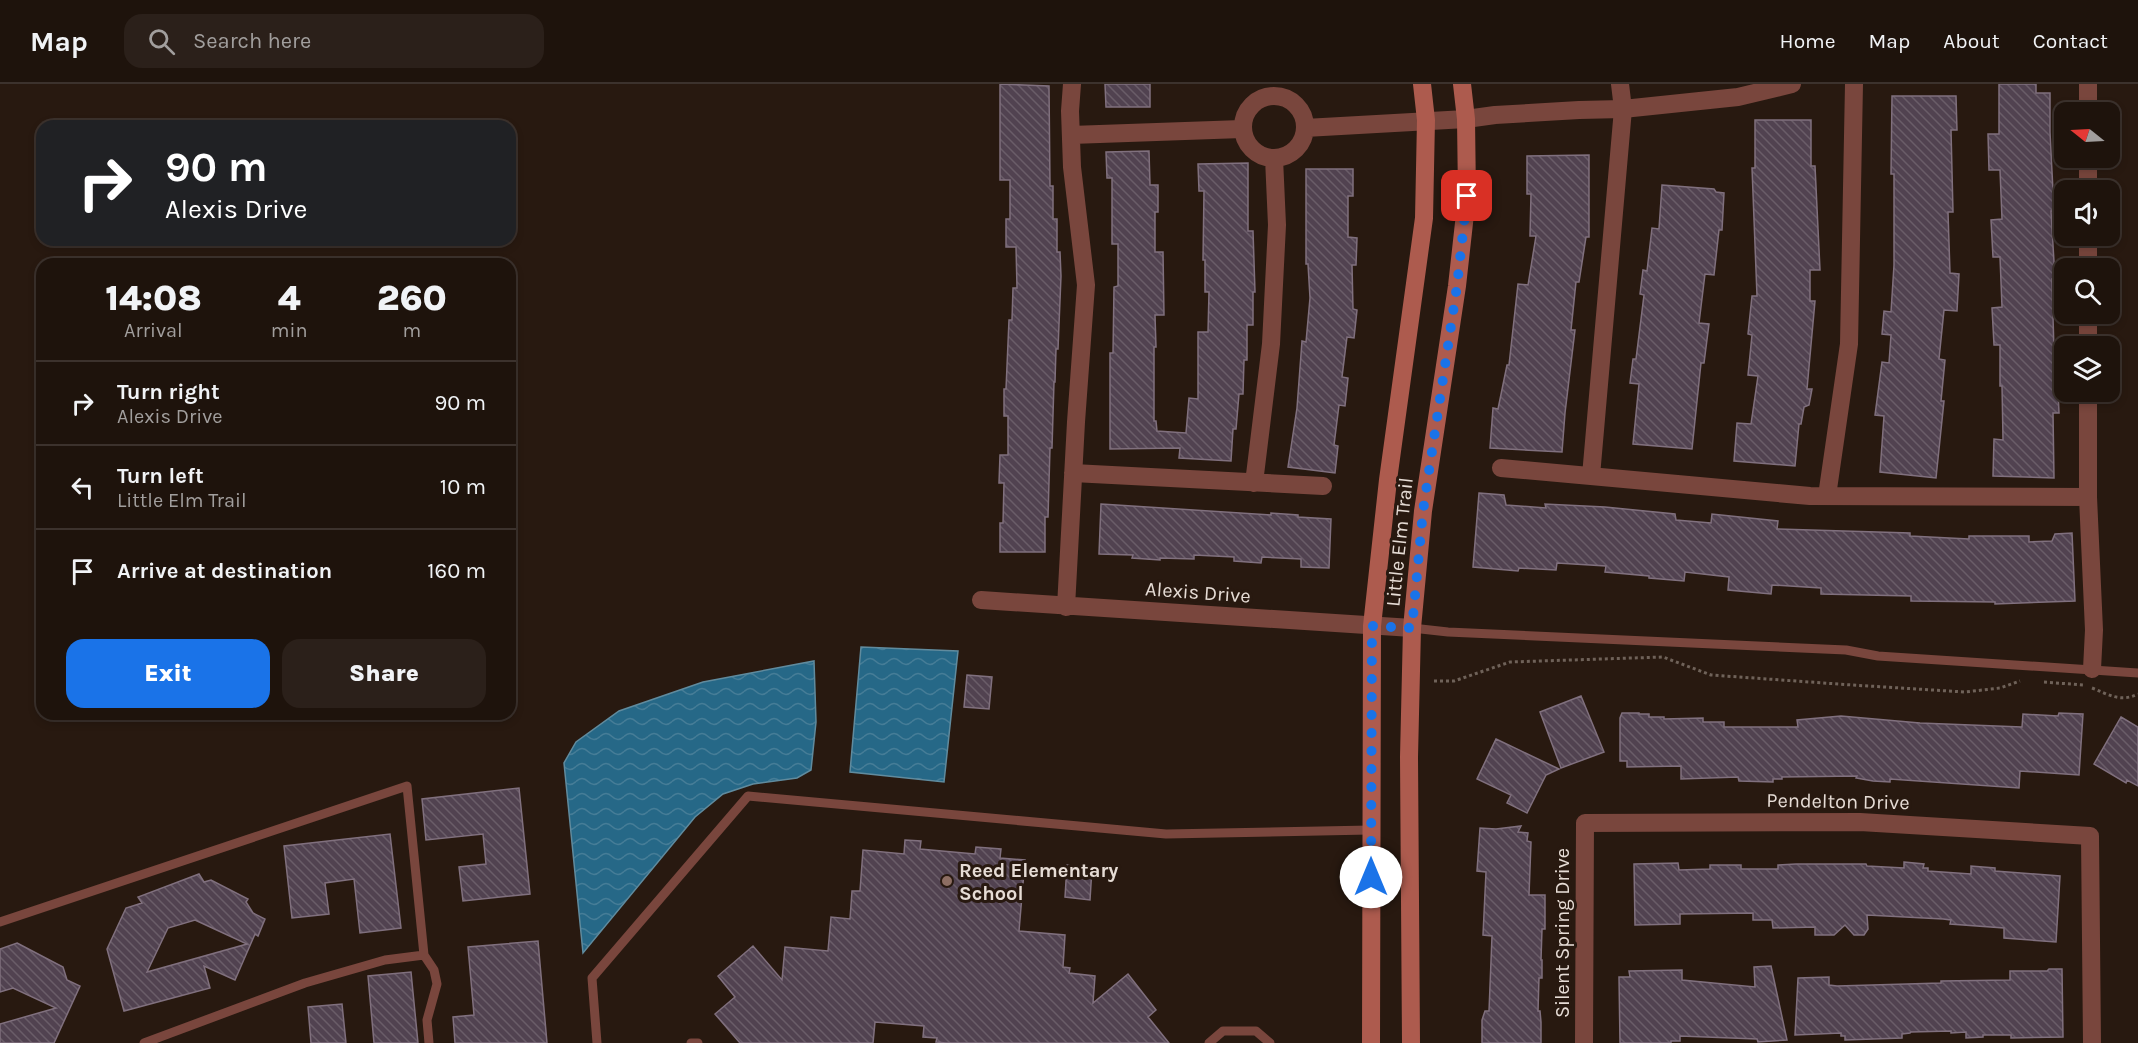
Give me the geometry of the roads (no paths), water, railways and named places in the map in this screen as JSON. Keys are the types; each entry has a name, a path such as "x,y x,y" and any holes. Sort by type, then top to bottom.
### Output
{"street":[{"path":"1066,607 1086,285 1072,167 1072,84"},
{"name":"Little Elm Trail","path":"1371,1043 1372,626 1388,480 1424,218 1426,120 1422,84"},
{"name":"Little Elm Trail","path":"1411,1043 1409,757 1412,628 1423,511 1457,286 1467,196 1466,119 1462,84"},
{"path":"1591,476 1623,109 1620,84"},
{"path":"1305,128 1466,119 1516,113 1623,109 1738,98 1792,84"},
{"path":"1827,496 1849,344 1854,84"},
{"path":"2088,84 2088,102"},
{"path":"1270,90 1291,100 1299,108 1304,117 1305,128 1299,146 1284,157 1274,158 1256,153 1249,147 1242,129 1247,111 1270,90"},
{"path":"1071,135 1242,129"},
{"path":"1254,483 1271,344 1277,225 1274,158"},
{"path":"2088,402 2088,497 2094,630 2092,669"},
{"path":"1501,468 1827,496 2088,497"},
{"path":"1073,473 1323,486"},
{"name":"Alexis Drive","path":"981,600 1412,628"},
{"name":"Pendelton Drive","path":"1585,823 1860,822 2090,836 2092,1043"},
{"name":"Silent Spring Drive","path":"1584,1043 1585,823"}],"lane":[{"path":"1412,628 1448,632 1846,650 1878,656 2138,673"},
{"path":"0,922 407,786 424,955 434,970 437,984 427,1020 429,1043"},
{"path":"597,1043 592,978 748,796 1166,834 1370,830"},
{"path":"150,1042 305,984 385,960 424,955"},
{"path":"1209,1043 1223,1031 1256,1031 1270,1043"},
{"path":"691,1043 698,1043"}],"water":[{"path":"861,647 958,651 944,782 850,772"},
{"path":"814,661 816,722 811,770 797,778 753,784 723,794 695,817 583,953 564,763 576,742 619,711 703,682"}],"place":[{"name":"Reed Elementary School","path":"947,881"}]}
